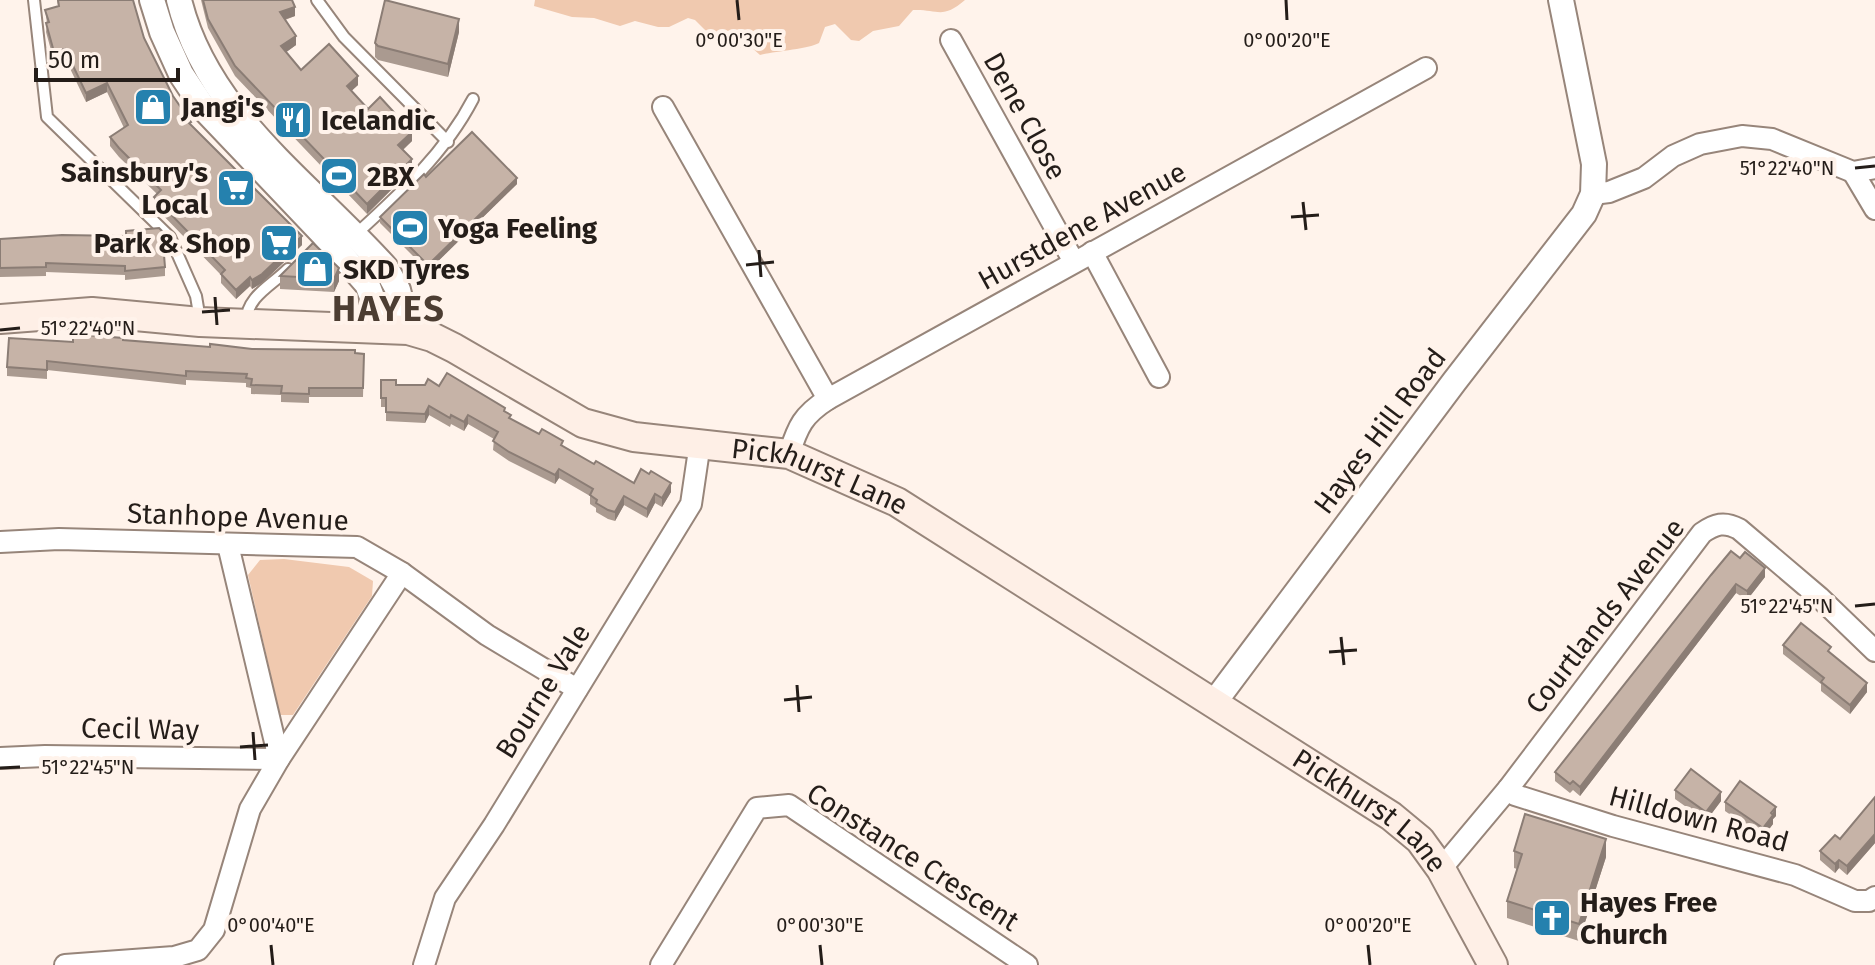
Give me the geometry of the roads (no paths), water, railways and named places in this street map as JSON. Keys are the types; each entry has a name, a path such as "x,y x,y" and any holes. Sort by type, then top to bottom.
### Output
{"main road":[{"name":"Pickhurst Lane","path":"0,319 92,312 200,322 408,330 454,348 583,423 634,437 789,454 897,502 1391,816 1420,840 1441,869 1493,965"}],"street":[{"path":"152,0 181,74 205,110 320,239 367,284 372,297 373,327"},
{"path":"179,0 192,43 218,90 248,127 355,235 393,280 408,330"},
{"path":"1561,0 1594,164 1593,194 1609,192 1644,178 1673,156 1700,144 1742,136 1772,139 1853,172 1875,168"},
{"name":"Dene Close","path":"951,40 1159,377"},
{"name":"Hurstdene Avenue","path":"789,454 796,431 808,412 828,399 1426,68"},
{"path":"663,107 828,399"},
{"path":"1853,172 1875,209"},
{"name":"Hayes Hill Road","path":"1213,704 1444,394 1584,214 1593,194"},
{"name":"Bourne Vale","path":"424,965 445,898 494,825 691,504 700,443"},
{"name":"Courtlands Avenue","path":"1441,869 1508,789 1702,533 1720,523 1729,523 1739,529 1819,597 1875,651"},
{"name":"Stanhope Avenue","path":"0,542 59,539 357,547 402,573 487,635 577,689"},
{"path":"228,545 279,759"},
{"path":"65,965 174,957 198,950 214,930 250,809 279,759 402,573"},
{"name":"Cecil Way","path":"0,758 279,759"},
{"name":"Hilldown Road","path":"1508,789 1515,795 1613,826 1795,875 1855,901 1869,901 1875,897"},
{"name":"Constance Crescent","path":"661,965 757,808 789,805 1027,965"}],"lane":[{"path":"34,0 47,117 170,237 196,296 200,322"},
{"path":"317,0 344,37 448,142"},
{"path":"320,239 355,235 448,142 473,99"},
{"path":"246,324 246,310 254,297 267,290 299,259"}],"place":[{"name":"Jangi's","path":"153,107"},
{"name":"Icelandic","path":"293,120"},
{"name":"2BX","path":"339,176"},
{"name":"Sainsbury's Local","path":"236,188"},
{"name":"Yoga Feeling","path":"410,228"},
{"name":"Park & Shop","path":"279,243"},
{"name":"SKD Tyres","path":"315,269"},
{"name":"Hayes Free Church","path":"1552,918"}],"district":[{"name":"HAYES","path":"389,309"}]}
